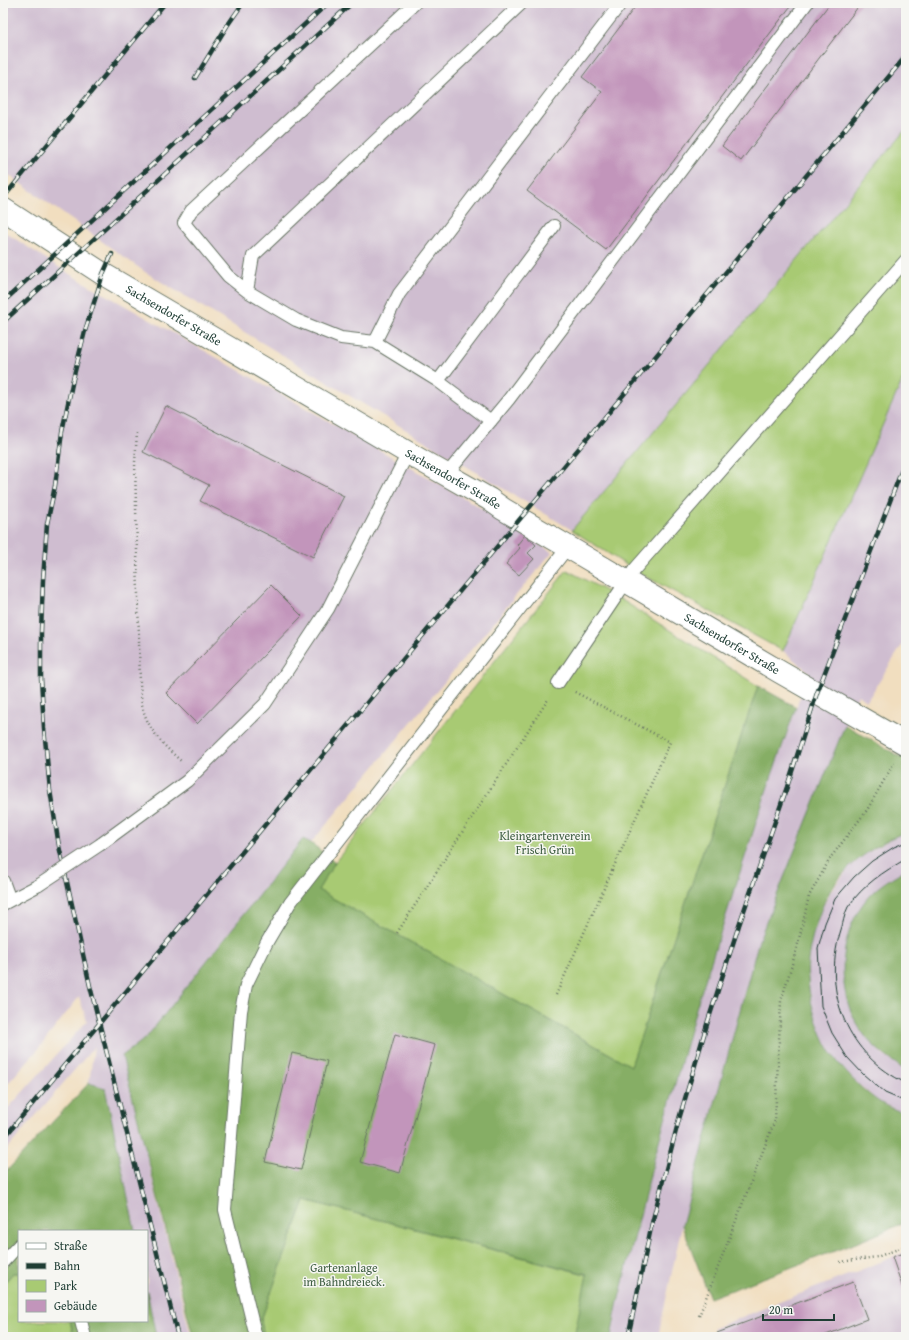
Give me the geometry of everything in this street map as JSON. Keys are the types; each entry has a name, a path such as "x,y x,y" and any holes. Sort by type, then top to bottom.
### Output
{"street":[{"name":"Sachsendorfer Straße","path":"3,209 103,274 906,744"}],"lane":[{"path":"415,3 191,211 184,223 228,276 247,291 296,320 341,338 375,342 438,381 491,421"},
{"path":"247,291 253,256 522,3"},
{"path":"375,342 399,294 620,3"},
{"path":"446,475 509,399 807,3"},
{"path":"438,381 554,226"},
{"path":"558,683 639,564 906,260"},
{"path":"3,881 6,902 39,885 101,844 187,781 265,704 328,609 408,453"},
{"path":"256,1337 225,1210 241,1011 246,985 267,942 290,903 568,547"},
{"path":"3,1262 18,1246"},
{"path":"81,1322 85,1337"}],"path":[{"path":"137,433 135,462 140,684 143,708 149,725 161,743 195,773"},
{"path":"397,933 558,683 670,742 556,995"},
{"path":"699,1316 775,1120 781,1001 797,948 809,896 831,857 867,810 893,766"},
{"path":"840,1262 877,1257 906,1246"}],"shaded area":[{"path":"3,3 906,3 906,129 572,530 145,272 3,171"},
{"path":"3,231 71,275 471,502 552,552 311,843 303,840 146,1038 122,1056 191,1337 156,1337 148,1296 148,1230 135,1230 105,1088 89,1083 94,1047 3,1154 3,1114 87,1021 79,997 39,1048 3,1089"},
{"path":"906,372 906,639 867,701 858,695 759,940 682,1225 658,1337 611,1337 617,1306 656,1152 697,1005 766,792 809,672 783,651"},
{"path":"906,832 906,869 885,882 856,1023 883,1055 906,1071 906,1114 879,1102 854,1080 838,1063 823,1038 813,1009 807,978 809,946 819,914 831,891 849,868 867,853 896,836"},
{"path":"906,1252 906,1337 713,1337 714,1328"}],"green space":[{"path":"906,129 906,372 783,651 634,570 572,530"},
{"name":"Kleingartenverein Frisch Grün","path":"567,570 617,597 758,686 631,1066 318,890 335,862"},
{"path":"758,686 796,707 766,792 697,1005 656,1152 617,1306 611,1337 574,1337 587,1274 305,1200 261,1320 264,1337 193,1337 122,1056 146,1038 303,839 311,843 335,862 318,890 631,1066"},
{"path":"845,725 906,760 906,832 884,842 854,863 830,891 819,915 811,943 808,967 809,986 815,1016 820,1030 827,1046 839,1064 862,1088 878,1101 888,1107 906,1114 906,1222 856,1243 710,1298 682,1225 759,940"},
{"path":"906,869 906,1071 878,1050 861,1030 849,1007 843,975 847,941 852,924 859,909 877,888"},
{"path":"89,1083 105,1088 135,1230 18,1230 18,1273 13,1273 3,1284 3,1175"},
{"name":"Gartenanlage im Bahndreieck.","path":"305,1200 588,1275 574,1337 264,1337 261,1320"},
{"path":"13,1273 18,1273 18,1322 70,1322 74,1337 3,1337 3,1284"},
{"path":"148,1296 156,1337 74,1337 70,1322 148,1322"}],"building":[{"path":"638,3 793,3 606,250 527,191 602,92 582,77"},
{"path":"830,3 861,3 741,161 722,146"},
{"path":"166,406 344,496 313,557 200,501 209,485 143,452"},
{"path":"525,535 536,545 528,553 534,559 519,575 506,564 520,548 517,545"},
{"path":"271,585 302,616 197,724 166,693"},
{"path":"395,1034 435,1045 400,1173 360,1162"},
{"path":"292,1053 327,1061 301,1170 265,1162"},
{"path":"906,1252 906,1297 892,1257"},
{"path":"853,1282 867,1319 821,1337 718,1337 717,1333"}],"tram line":[{"path":"906,842 894,847 872,861 854,877 835,899 825,923 818,948 821,1006 832,1033 847,1057 863,1074 885,1093 906,1102"},
{"path":"906,859 874,880 860,892 848,907 845,913 835,956 835,978 838,1000 844,1020 855,1039 869,1057 886,1071 906,1083"}],"railway":[{"path":"3,198 165,3"},
{"path":"195,78 243,3"},
{"path":"3,302 328,3"},
{"path":"3,322 352,3"},
{"path":"3,1139 906,56"},
{"path":"112,254 103,274 85,331 73,379 62,432 55,486 47,524 41,632 41,678 44,728 50,790 59,846 90,986 178,1337"},
{"path":"628,1337 652,1223 679,1119 708,1021 817,693 906,459"}]}
